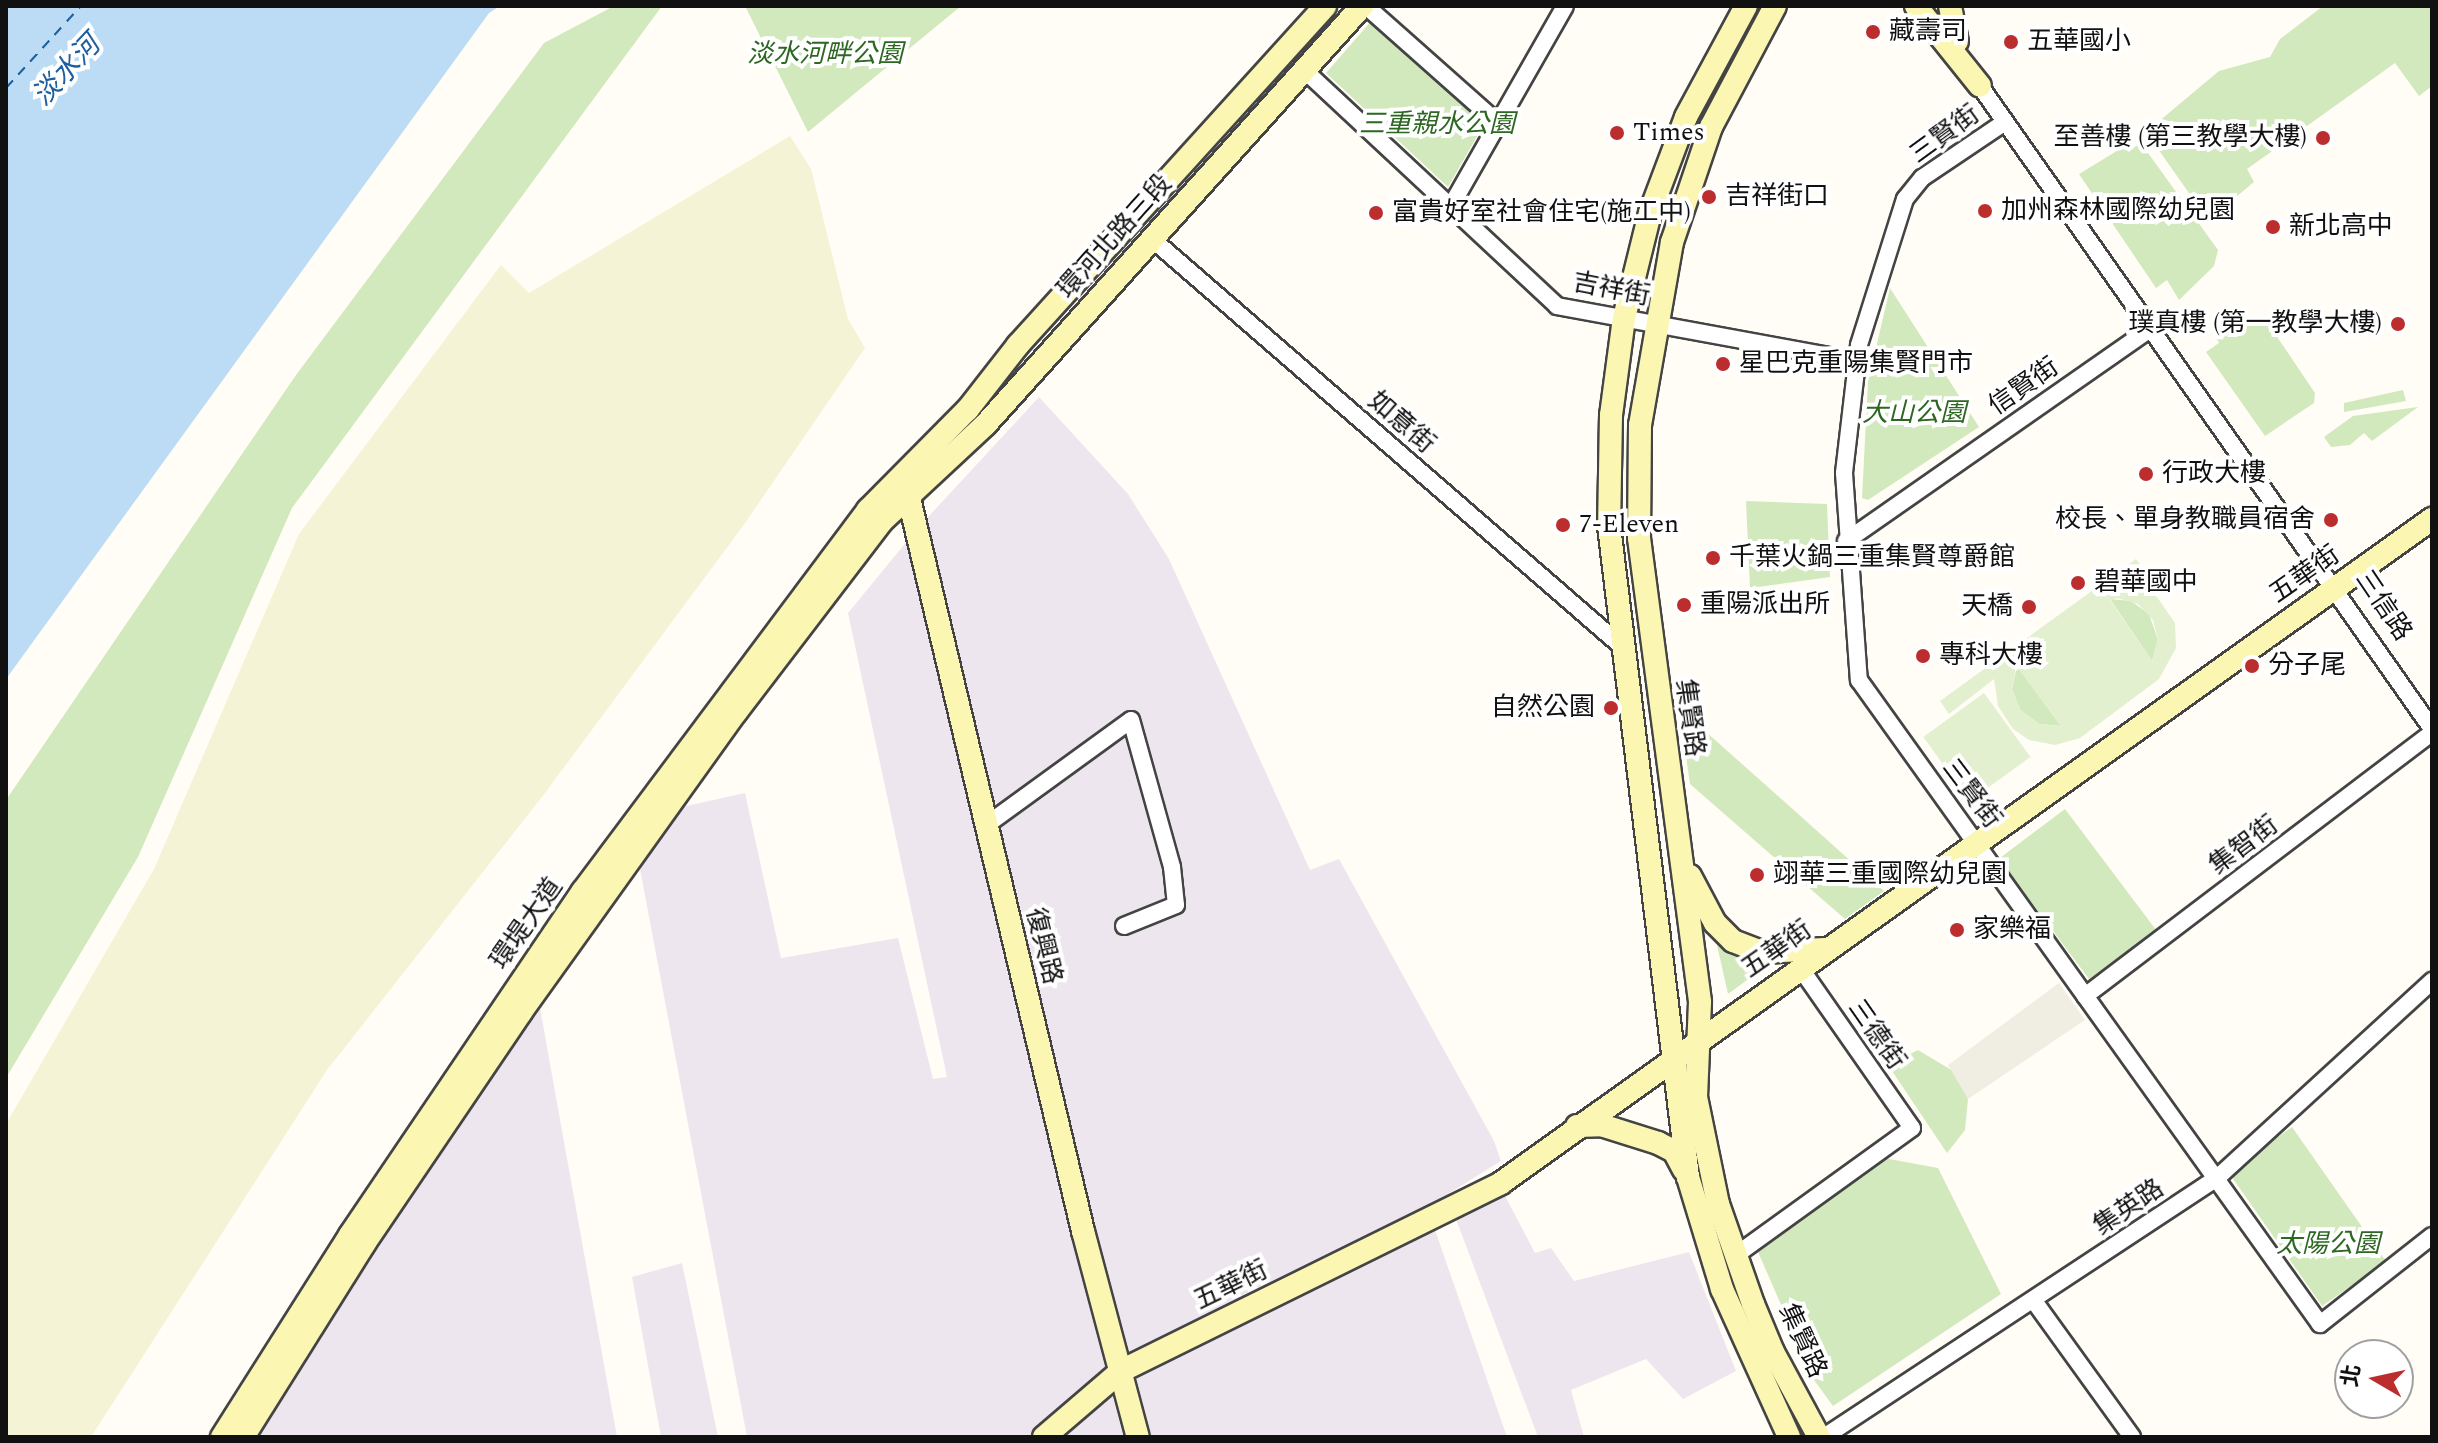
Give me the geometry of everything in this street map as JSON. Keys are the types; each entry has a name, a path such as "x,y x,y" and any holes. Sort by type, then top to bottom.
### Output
{"street":[{"name":"環河北路三段","path":"909,466 968,409 1075,281 1325,6"},
{"name":"環河北路三段","path":"907,502 985,425 1302,68 1364,6"},
{"path":"1364,6 1498,123"},
{"path":"1451,206 1565,6"},
{"name":"集賢路","path":"1746,6 1686,117 1650,213 1624,318 1611,415 1609,510 1619,644 1668,990 1671,1062 1688,1177 1722,1289 1789,1437"},
{"name":"三信路","path":"1916,6 1980,86 2336,587 2432,731"},
{"name":"三信路","path":"1935,6 1980,86"},
{"path":"1950,6 1957,41"},
{"name":"集賢路","path":"1774,9 1735,75 1696,168 1672,242 1654,324 1640,425 1639,538 1701,1038 1696,1097 1718,1204 1736,1255 1773,1352 1822,1437"},
{"name":"吉祥街","path":"1302,68 1557,306 1856,361"},
{"name":"三賢街","path":"2005,122 1922,178 1905,199 1881,265 1856,361 1846,439 1846,541 1859,680 2320,1324 2432,1236"},
{"name":"如意街","path":"1151,238 1619,644"},
{"path":"1075,281 1096,299"},
{"name":"信賢街","path":"1846,541 2151,328"},
{"name":"復興路","path":"909,466 907,502 1138,1437"},
{"name":"環堤大道","path":"222,1437 678,760 868,510 909,466"},
{"name":"環堤大道","path":"453,1095 727,724 882,521 907,502"},
{"name":"五華街","path":"1044,1437 1121,1371 1501,1183 2432,519"},
{"path":"985,826 1131,720 1172,867 1176,905 1124,926"},
{"name":"集智街","path":"2085,996 2432,731"},
{"path":"1679,856 1715,923 1733,941 1761,952 1790,954 1826,949"},
{"name":"三德街","path":"1736,1255 1912,1128 1801,969"},
{"name":"集英路","path":"1822,1437 2034,1301 2217,1178 2432,981"},
{"path":"1577,1126 1619,1129 1674,1151 1688,1177"},
{"name":"環堤大道","path":"243,1437 357,1239"},
{"path":"2034,1301 2132,1437"}],"shaded area":[{"path":"1039,397 1128,494 1169,559 1310,870 1339,859 1494,1141 1501,1161 1427,1207 1507,1437 747,1437 640,869 682,807 745,793 781,958 898,938 933,1079 947,1077 848,613 917,529"},
{"path":"2059,983 2085,1020 1968,1099 1948,1065"},
{"path":"540,1008 617,1437 255,1437 403,1205"},
{"path":"1503,1192 1535,1253 1551,1248 1574,1281 1689,1252 1736,1371 1683,1399 1646,1359 1571,1390 1584,1437 1538,1437 1454,1214"},
{"path":"682,1263 718,1437 661,1437 632,1277"}],"green space":[{"path":"614,6 662,6 292,508 138,857 6,1078 6,800 296,375 544,43"},
{"name":"淡水河畔公園","path":"745,6 961,6 808,132"},
{"path":"2323,6 2432,6 2432,86 2419,96 2395,63 2247,169 2254,182 2208,220 2146,132 2219,71 2270,57 2280,39"},
{"name":"三重親水公園","path":"1373,19 1487,119 1448,187 1326,73"},
{"path":"790,136 811,169 848,319 865,348 743,526 545,793 327,1070 91,1437 6,1437 6,1124 154,869 299,534 501,265 529,293"},
{"path":"2130,143 2143,146 2218,250 2214,266 2179,300 2167,280 2156,288 2079,174"},
{"name":"大山公園","path":"1890,288 1979,427 1868,500 1862,498 1868,382"},
{"path":"2251,316 2265,319 2315,393 2314,403 2265,436 2206,352 2219,343 2215,336"},
{"path":"2403,390 2406,401 2344,412 2344,403"},
{"path":"2418,407 2372,441 2364,433 2350,445 2331,447 2324,437 2353,416"},
{"path":"1746,501 1827,504 1830,577 1750,588"},
{"path":"2136,559 2146,573 2130,585 2157,597 2175,623 2176,648 2159,679 2080,738 2055,745 2029,740 2013,729 1998,706 1994,679 1949,714 1940,701","holes":["2117,598 2138,604 2153,620 2158,640 2152,661 2110,600","2017,667 2061,726 2039,724 2020,710 2012,689"]},
{"path":"2110,599 2131,601 2149,614 2158,640 2152,661"},
{"path":"2017,666 2061,726 2039,724 2020,710 2012,689"},
{"path":"1984,693 2030,757 1970,801 1923,737"},
{"path":"1679,708 1884,891 1845,919 1690,784"},
{"path":"2065,809 2157,931 2091,981 1999,859"},
{"path":"1717,945 1762,969 1728,994"},
{"path":"1918,1050 1958,1074 1968,1099 1965,1130 1947,1153 1888,1065"},
{"name":"太陽公園","path":"2292,1127 2386,1261 2322,1306 2228,1172"},
{"path":"1884,1158 1938,1168 2001,1294 1833,1406 1814,1380 1758,1252"}],"water":[{"name":"淡水河","path":"6,6 500,6 489,13 6,679"}],"ferry route":[{"path":"6,88 81,6"}],"place":[{"name":"藏壽司","path":"1873,32"},
{"name":"五華國小","path":"2011,42"},
{"name":"Times","path":"1617,133"},
{"name":"至善樓 (第三教學大樓)","path":"2323,138"},
{"name":"吉祥街口","path":"1709,197"},
{"name":"加州森林國際幼兒園","path":"1985,211"},
{"name":"富貴好室社會住宅(施工中)","path":"1376,213"},
{"name":"新北高中","path":"2273,227"},
{"name":"璞真樓 (第一教學大樓)","path":"2398,324"},
{"name":"星巴克重陽集賢門市","path":"1723,364"},
{"name":"行政大樓","path":"2146,474"},
{"name":"校長、單身教職員宿舍","path":"2331,520"},
{"name":"7-Eleven","path":"1563,525"},
{"name":"千葉火鍋三重集賢尊爵館","path":"1713,558"},
{"name":"碧華國中","path":"2078,583"},
{"name":"重陽派出所","path":"1684,605"},
{"name":"天橋","path":"2029,607"},
{"name":"專科大樓","path":"1923,656"},
{"name":"分子尾","path":"2252,666"},
{"name":"自然公園","path":"1611,708"},
{"name":"翊華三重國際幼兒園","path":"1757,875"},
{"name":"家樂福","path":"1957,930"}]}
